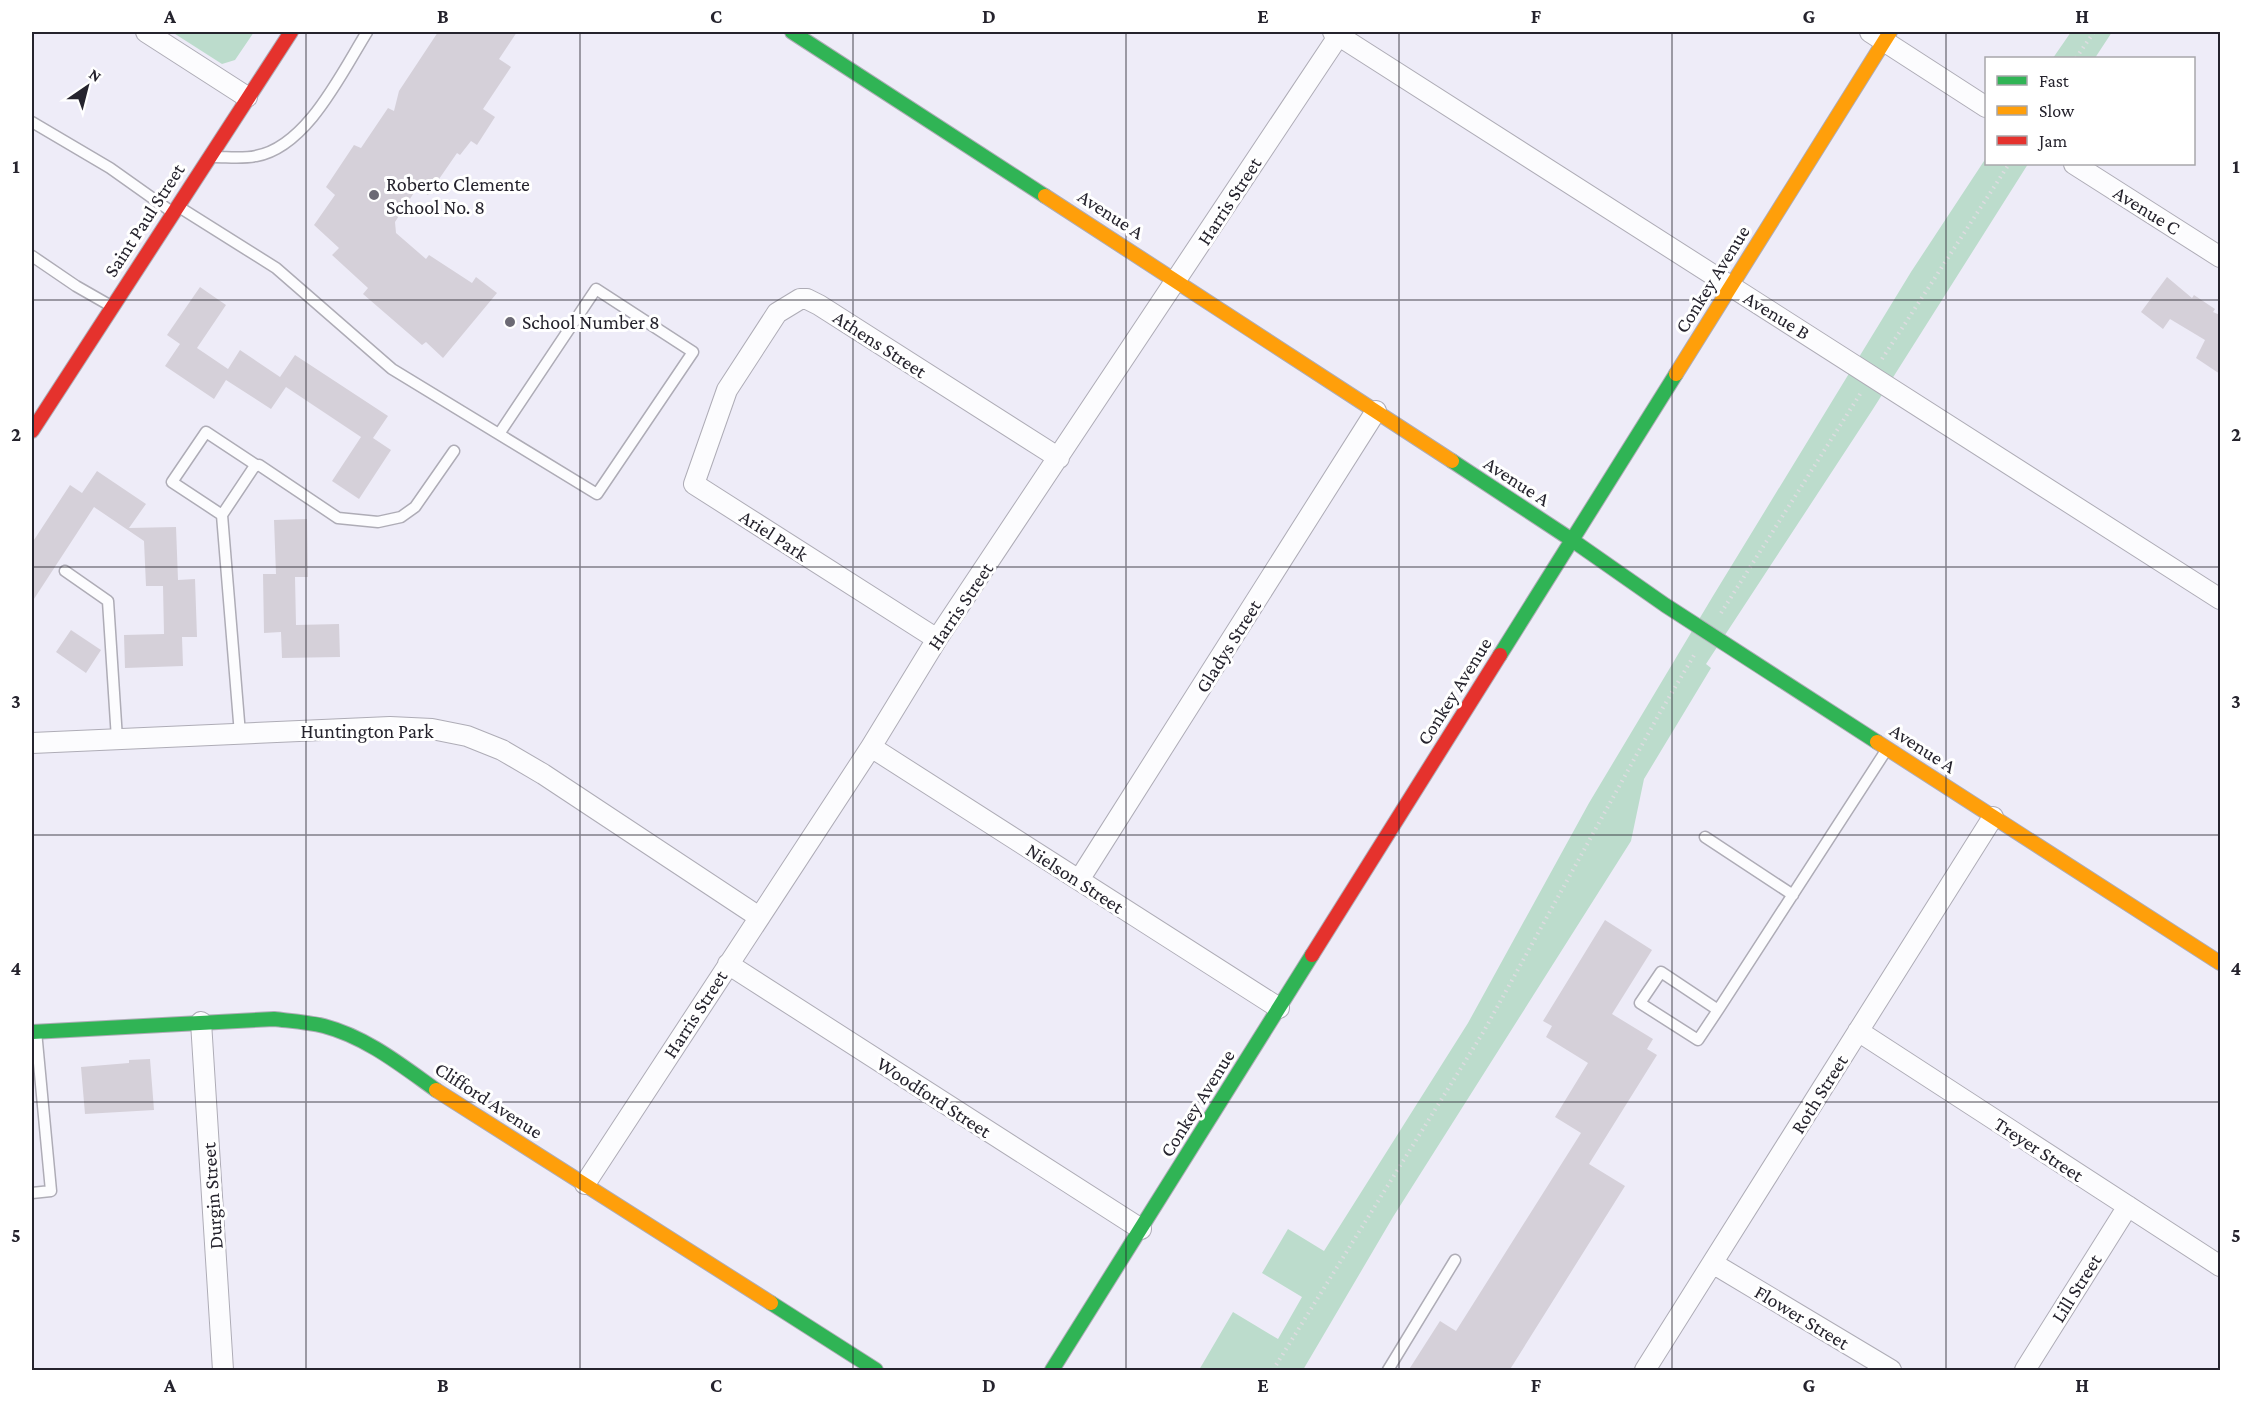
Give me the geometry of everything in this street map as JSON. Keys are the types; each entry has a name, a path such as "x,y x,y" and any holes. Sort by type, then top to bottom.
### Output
{"street":[{"path":"146,32 247,97"},
{"name":"Saint Paul Street","path":"32,431 291,32"},
{"name":"Avenue A","path":"792,32 1376,411 1708,633 2220,963"},
{"name":"Harris Street","path":"585,1184 871,747 937,639 1059,458 1338,33"},
{"name":"Avenue B","path":"1338,33 2220,599"},
{"path":"1882,34 1985,106"},
{"name":"Conkey Avenue","path":"1052,1371 1731,286 1882,34"},
{"name":"Avenue C","path":"2076,165 2220,257"},
{"name":"Athens Street","path":"727,390 777,313 800,299 807,299 1059,458"},
{"name":"Ariel Park","path":"727,390 694,484 937,639"},
{"name":"Gladys Street","path":"1079,880 1376,411"},
{"name":"Huntington Park","path":"32,743 390,727 432,729 467,736 502,750 543,774 759,917"},
{"name":"Nielson Street","path":"871,747 1279,1008"},
{"name":"Roth Street","path":"1646,1371 1993,817"},
{"name":"Woodford Street","path":"728,964 1141,1229"},
{"name":"Clifford Avenue","path":"34,1032 274,1019 308,1022 355,1038 376,1049 442,1094 876,1371"},
{"name":"Durgin Street","path":"201,1022 223,1371"},
{"name":"Treyer Street","path":"1858,1031 2220,1266"},
{"name":"Lill Street","path":"2025,1371 2128,1206"},
{"name":"Flower Street","path":"1714,1264 1891,1371"}],"lane":[{"path":"208,157 256,156 286,145 310,121 367,32"},
{"path":"32,122 276,268 392,369 597,494 693,352 596,289 499,434"},
{"path":"32,256 111,307"},
{"path":"222,515 172,482 206,432 338,518 378,522 401,517 415,507 454,451"},
{"path":"240,734 222,515 256,465"},
{"path":"65,571 108,601 117,739"},
{"path":"1718,1010 1661,972 1640,1003 1698,1041 1793,895 1887,748"},
{"path":"1705,837 1793,895"},
{"path":"32,1193 51,1191 37,1098 34,1032"},
{"path":"1388,1371 1455,1260"}],"path":[{"path":"2077,57 2094,32"},
{"path":"1273,1371 1484,1031 1658,716 1708,633 2008,165"}],"green space":[{"path":"172,32 254,32 235,60 222,64"},
{"path":"2071,32 2112,32 2096,57 2054,57"},
{"path":"1985,160 1985,165 2027,165 1873,409 1706,664 1711,668 1644,779 1631,841 1393,1217 1303,1370 1199,1370 1233,1312 1278,1339 1302,1297 1262,1273 1288,1229 1324,1251 1468,1023 1589,803 1911,272"}],"building":[{"name":"Roberto Clemente School No. 8","path":"438,32 517,32 499,59 511,67 483,109 495,117 477,145 471,141 460,155 457,153 428,195 417,188 395,222 396,233 426,259 429,255 472,283 476,277 497,293 443,358 426,342 422,345 363,294 368,288 332,255 339,248 314,225 335,195 326,187 354,145 361,148 388,108 394,111 399,91"},
{"path":"2167,277 2192,298 2194,295 2215,309 2213,312 2220,315 2220,374 2196,358 2205,340 2170,319 2163,329 2141,312"},
{"path":"200,287 226,305 197,348 228,369 240,350 280,377 295,355 388,416 373,438 391,450 359,499 332,481 361,437 286,387 271,409 226,380 214,399 165,366 180,344 167,335"},
{"path":"97,471 146,504 129,528 176,527 178,580 195,579 197,637 182,637 183,666 125,668 124,635 164,634 163,586 146,586 144,541 94,507 32,602 32,543 70,485 82,493"},
{"path":"307,519 308,577 295,577 296,625 339,624 340,657 282,658 281,632 264,633 263,574 276,574 274,520"},
{"path":"71,630 101,650 86,673 56,652"},
{"path":"1605,920 1652,950 1612,1014 1653,1039 1647,1049 1657,1055 1589,1164 1625,1186 1509,1371 1408,1371 1440,1321 1456,1331 1581,1133 1555,1117 1588,1063 1546,1037 1552,1026 1543,1021"},
{"path":"150,1059 154,1110 85,1114 81,1067"}],"traffic: fast":[{"path":"792,32 1045,196"},
{"path":"1500,655 1676,374"},
{"path":"1452,461 1665,605 1877,742"},
{"path":"1052,1370 1312,955"},
{"path":"32,1032 274,1019 306,1023 324,1026 369,1044 436,1090"},
{"path":"771,1303 876,1370"}],"traffic: slow":[{"path":"1676,374 1890,32"},
{"path":"1045,196 1452,461"},
{"path":"1877,742 2220,963"},
{"path":"436,1090 771,1303"}],"traffic: jam":[{"path":"32,431 291,32"},
{"path":"1312,955 1500,655"}],"place":[{"name":"Roberto Clemente School No. 8","path":"374,195"},
{"name":"School Number 8","path":"510,322"}]}
